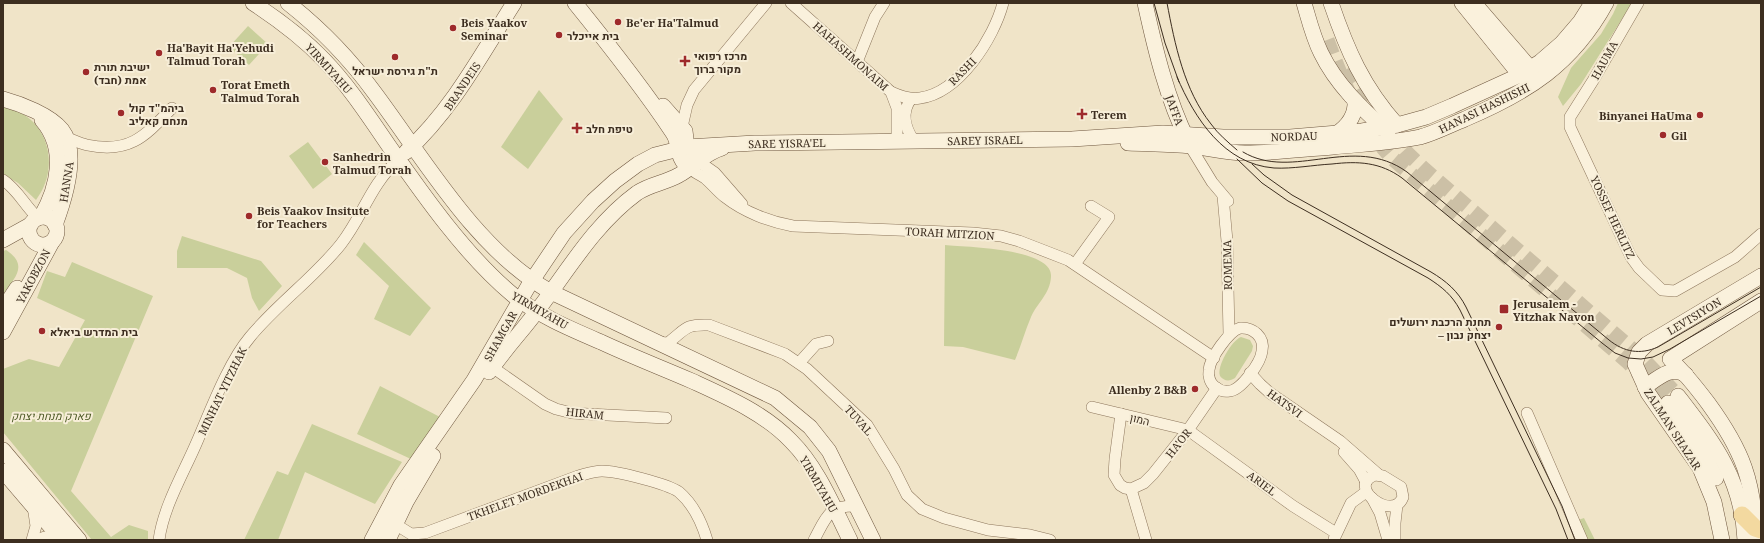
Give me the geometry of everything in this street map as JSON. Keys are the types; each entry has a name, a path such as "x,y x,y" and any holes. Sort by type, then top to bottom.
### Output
{"main road":[{"path":"1742,515 1754,534"}],"street":[{"name":"YIRMIYAHU","path":"254,3 302,39 325,60 354,96 400,162 445,222 502,285 520,300 537,311 589,337 724,395 765,419 791,441 812,467 850,540"},
{"name":"YIRMIYAHU","path":"288,3 315,25 341,52 373,90 470,221 500,254 531,281 551,292 775,398 798,416 820,438 829,451 873,540"},
{"name":"BRANDEIS","path":"400,162 452,102 514,3"},
{"path":"575,3 636,79 682,148"},
{"path":"755,143 720,149 707,154 694,164 682,161 682,148 686,136 682,127 687,105 694,90 766,3"},
{"name":"HAHASHMONAIM","path":"791,3 891,92 897,108 898,141"},
{"path":"857,62 875,17 884,3"},
{"name":"RASHI","path":"891,92 911,99 920,99 939,93 961,75 983,47 994,26 1003,3"},
{"name":"JAFFA","path":"1145,3 1157,53 1174,108 1203,170 1232,206"},
{"path":"1304,3 1320,52 1336,78 1355,101 1390,126"},
{"path":"1314,3 1330,39 1322,3"},
{"path":"1331,3 1345,44 1354,64 1398,140"},
{"path":"1462,3 1535,84"},
{"path":"1474,3 1525,72"},
{"name":"HANASI HASHISHI","path":"1390,126 1445,109 1525,72 1562,43 1580,22 1592,3"},
{"name":"HANASI HASHISHI","path":"1398,140 1419,137 1435,132 1489,108 1535,84 1553,70 1572,50 1594,24 1606,3"},
{"name":"HAUMA","path":"1570,116 1594,79 1638,3"},
{"path":"636,79 682,127 695,138 712,145"},
{"name":"HANNA","path":"3,99 18,103 30,109 55,123 62,131 59,136 58,159 53,192 35,227"},
{"path":"911,99 907,106 905,118 908,129 914,141"},
{"path":"1336,134 1350,122 1354,112 1355,101"},
{"path":"59,136 86,145 101,147 124,145 137,141 148,133 172,108"},
{"path":"1163,133 1172,122 1174,108"},
{"name":"YOSSEF HERLITZ","path":"1570,116 1570,127 1631,257 1639,268 1662,290 1668,292 1676,291 1735,257 1761,234"},
{"name":"NORDAU","path":"1190,140 1336,134 1390,126"},
{"name":"SAREY ISRAEL","path":"1072,139 1163,133 1190,140"},
{"name":"HANNA","path":"52,242 57,234 55,225 68,178 70,159 68,141 59,136"},
{"name":"SAREY ISRAEL","path":"898,141 1072,139 1190,140"},
{"name":"NORDAU","path":"1190,140 1249,153 1286,151 1398,140"},
{"name":"SARE YISRA'EL","path":"682,148 755,143 898,141"},
{"name":"SHAMGAR","path":"375,533 401,485 474,380 531,281 550,252 582,212 615,181 647,159 682,148"},
{"name":"MINHAT YITZHAK","path":"159,540 164,517 217,396 243,345 266,318 321,265 345,237 379,180 400,162"},
{"name":"SHAMGAR","path":"388,540 395,524 433,456 492,367 537,311 592,236 624,203 644,188 675,177 694,164"},
{"name":"TORAH MITZION","path":"694,164 706,179 727,199 776,223 794,226 973,233 1001,236 1019,241 1075,264 1214,358"},
{"path":"3,180 11,185 22,197 29,208 43,245 52,242"},
{"name":"ROMEMA","path":"1223,196 1227,241 1229,334"},
{"path":"1075,264 1108,217 1091,206"},
{"path":"3,241 21,238 49,218 55,225"},
{"name":"YAKOBZON","path":"3,309 27,271 35,250 35,227"},
{"name":"YAKOBZON","path":"3,332 52,242"},
{"path":"518,270 527,269 535,265 550,252"},
{"name":"LEVTSIYON","path":"1635,364 1640,352 1648,344 1761,276"},
{"name":"LEVTSIYON","path":"1686,375 1670,359 1761,301"},
{"name":"TUVAL","path":"656,342 665,343 687,327 697,324 709,325 785,354 799,363 867,425 894,469 907,495 922,509 944,518 988,530 1030,535 1050,540"},
{"path":"1243,328 1253,331 1259,336 1262,343 1262,352 1243,384 1236,390 1225,391 1217,388 1211,382 1209,374 1210,366 1214,358 1229,334 1235,330 1243,328"},
{"path":"676,336 674,344 682,355"},
{"path":"799,363 816,344 828,341"},
{"name":"ZALMAN SHAZAR","path":"1635,364 1645,387 1700,468 1714,502 1722,540"},
{"name":"HIRAM","path":"492,367 545,404 556,409 572,413 666,418"},
{"path":"1645,387 1671,371 1679,371 1686,375 1723,425 1736,446 1744,464 1750,485 1754,534"},
{"name":"HATSVI","path":"1250,372 1260,384 1285,404 1340,441 1378,475 1401,487 1403,497 1397,505"},
{"name":"HA'OR","path":"1131,489 1144,483 1153,474 1188,430 1217,388"},
{"name":"ZALMAN SHAZAR","path":"1730,540 1726,507 1714,474 1698,442 1673,399 1719,451 1734,485 1742,515"},
{"name":"המון","path":"1092,407 1188,430"},
{"path":"1527,412 1582,540"},
{"path":"1121,414 1114,475 1120,485 1131,489 1146,540"},
{"name":"ARIEL","path":"1188,430 1335,537"},
{"name":"HATSVI","path":"1323,430 1359,469 1368,491 1380,513 1388,540"},
{"path":"3,450 79,540"},
{"path":"3,471 62,540"},
{"name":"TKHELET MORDEKHAI","path":"395,524 411,534 434,530 557,483 578,476 602,471 616,472 670,487 679,492 687,500 694,511 703,527 707,540"},
{"path":"1335,537 1351,503 1368,491 1371,476 1378,475"},
{"path":"1368,491 1387,506 1397,505 1395,540"},
{"path":"32,505 36,526 32,540"},
{"path":"816,536 827,515 837,513 844,506 856,506"},
{"path":"375,533 395,524"},
{"path":"36,540 44,537 57,540"}],"green space":[{"path":"1618,3 1632,3 1581,84 1563,106 1558,97 1571,68 1601,34"},
{"path":"248,26 268,44 249,65 229,47"},
{"path":"539,90 563,119 528,169 501,147"},
{"path":"3,107 18,112 31,120 40,131 46,144 49,158 48,173 44,187 36,200 18,183 3,174"},
{"path":"308,142 332,174 313,189 289,156"},
{"path":"182,236 261,261 282,286 259,311 252,298 247,278 227,268 177,268 177,251"},
{"path":"364,242 431,308 410,336 374,319 389,286 356,255"},
{"path":"945,245 988,248 1006,251 1038,260 1048,267 1051,277 1050,283 1046,293 1031,317 1015,360 963,347 944,346"},
{"path":"6,250 17,261 18,272 3,294 3,251"},
{"name":"פארק מנחת יצחק","path":"72,262 153,296 71,491 111,537 129,525 148,531 148,540 92,540 3,432 3,369 29,359 59,367 85,320 37,298 47,271 65,277"},
{"path":"1241,337 1250,340 1253,346 1252,351 1235,378 1225,380 1220,376 1220,367 1229,348 1237,339"},
{"path":"380,386 440,417 413,460 357,434"},
{"path":"312,424 402,462 375,504 305,472 278,540 244,540 277,471 288,475"},
{"path":"1584,518 1595,540 1584,540 1575,521"}],"tunnel":[{"path":"1327,40 1339,72 1353,102 1370,130 1391,157 1628,362 1668,403"},
{"path":"1347,69 1375,115"},
{"path":"1389,133 1425,170 1641,357 1678,396"}],"tram line":[{"path":"1154,3 1165,43 1179,82"},
{"path":"1167,3 1177,51 1187,82 1194,97 1214,128 1237,150"},
{"path":"1177,77 1184,93 1202,123 1226,149 1240,158 1256,165 1274,168 1360,163 1377,166 1394,173 1602,343 1615,353 1628,358 1641,359 1653,357 1670,349 1761,296"},
{"path":"1243,152 1262,160 1282,162 1345,156 1366,157 1386,161 1407,172 1609,340 1626,350 1645,351 1658,347 1761,287"},
{"path":"1237,159 1262,183 1288,201 1428,278 1450,296 1460,310 1556,509 1568,540"},
{"path":"1252,164 1264,175 1292,195 1431,272 1442,279 1455,291 1466,307 1562,506 1575,540"}],"place":[{"name":"Be'er Ha'Talmud","path":"618,22"},
{"name":"Beis Yaakov Seminar","path":"453,28"},
{"name":"בית אייכלר","path":"559,35"},
{"name":"Ha'Bayit Ha'Yehudi Talmud Torah","path":"159,53"},
{"name":"ת\"ת גירסת ישראל","path":"395,57"},
{"name":"מרכז רפואי מקור ברוך","path":"685,61"},
{"name":"ישיבת תורת אמת (חבד)","path":"86,72"},
{"name":"Torat Emeth Talmud Torah","path":"213,90"},
{"name":"ביהמ\"ד קול מנחם קאליב","path":"121,113"},
{"name":"Terem","path":"1082,114"},
{"name":"Binyanei HaUma","path":"1700,115"},
{"name":"טיפת חלב","path":"577,128"},
{"name":"Gil","path":"1663,135"},
{"name":"Sanhedrin Talmud Torah","path":"325,162"},
{"name":"Beis Yaakov Insitute for Teachers","path":"249,216"},
{"name":"Jerusalem - Yitzhak Navon","path":"1504,309"},
{"name":"תחנת הרכבת ירושלים – יצחק נבון","path":"1499,327"},
{"name":"בית המדרש ביאלא","path":"42,331"},
{"name":"Allenby 2 B&B","path":"1195,389"}]}
